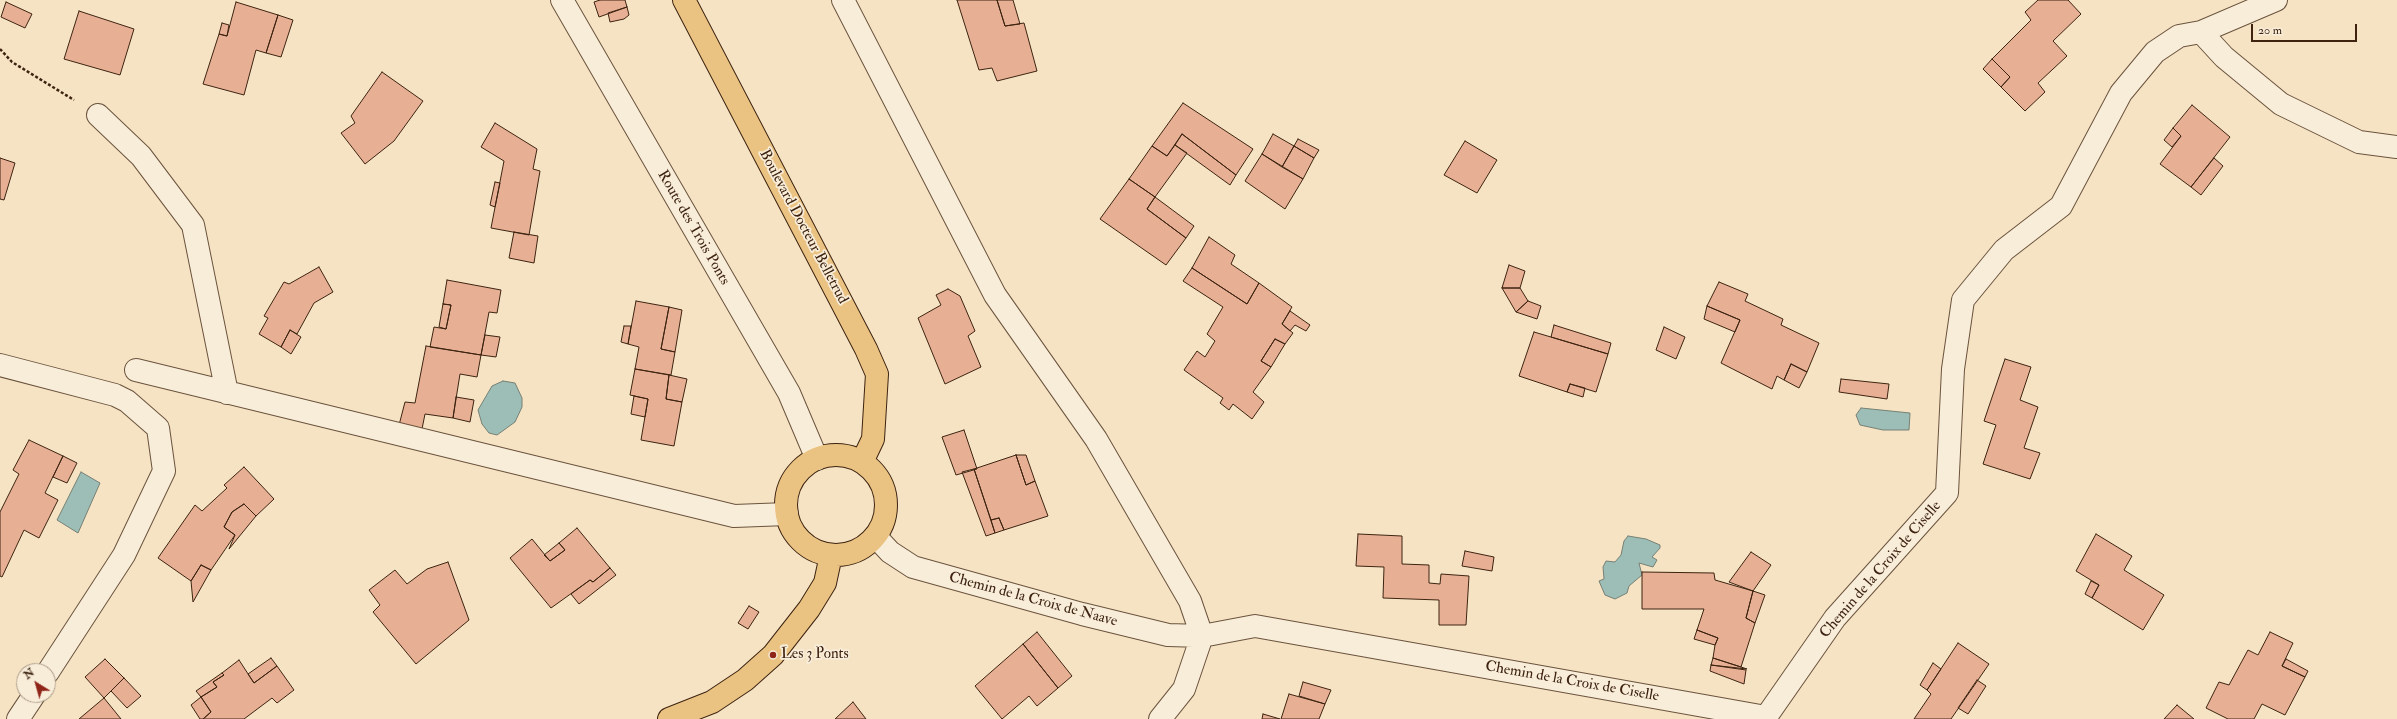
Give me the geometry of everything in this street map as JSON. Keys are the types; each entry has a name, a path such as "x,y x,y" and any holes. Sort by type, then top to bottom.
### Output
{"main road":[{"name":"Boulevard Docteur Belletrud","path":"684,0 866,349 877,374 873,439 862,462"},
{"path":"832,455 848,456 862,462 878,476 886,496 885,517 876,536 856,552 831,555 809,548 792,531 787,514 789,488 800,470 817,459 832,455"},
{"path":"669,719 712,702 745,680 773,655 809,609 825,583 831,555"}],"street":[{"name":"Route des Trois Ponts","path":"562,0 789,393 817,459"},
{"path":"843,0 995,295 1096,440 1190,601 1202,636 1184,689 1160,719"},
{"name":"Chemin de la Croix de Ciselle","path":"1202,636 1255,626 1768,718 1835,618 1947,493 1953,369 1963,300 2004,250 2061,206 2120,93 2155,52 2179,36 2201,32 2276,0"},
{"path":"2201,32 2224,57 2281,104 2359,142 2397,147"},
{"path":"98,115 141,156 193,225 227,393"},
{"path":"0,366 114,395 127,401 158,428 164,472 124,555 54,663"},
{"path":"136,370 734,516 787,514"},
{"name":"Chemin de la Croix de Naave","path":"876,536 890,552 913,566 1098,618 1168,635 1202,636"},
{"path":"18,719 29,703"}],"path":[{"path":"0,49 12,62 98,115"}],"water":[{"path":"503,381 515,383 522,398 522,407 515,422 497,435 489,433 482,424 478,410 492,386"},
{"path":"1861,408 1910,413 1909,430 1883,430 1860,425 1856,415"},
{"path":"81,472 100,483 78,533 57,520"},
{"path":"1628,536 1646,539 1660,545 1660,548 1652,557 1657,560 1653,567 1639,563 1642,575 1629,586 1627,593 1615,599 1605,595 1599,581 1604,579 1603,567 1606,561 1615,562 1621,555 1624,541"}],"building":[{"path":"600,0 625,0 627,7 599,17 594,2"},
{"path":"957,0 997,0 1005,26 1024,23 1037,71 997,81 992,68 979,70"},
{"path":"997,0 1013,0 1020,24 1005,26"},
{"path":"2038,0 2068,0 2081,14 2053,41 2067,56 2038,83 2045,92 2025,111 2001,87 2010,77 1992,59 2031,20 2025,12"},
{"path":"6,2 32,14 25,28 1,17"},
{"path":"236,2 278,15 266,53 256,50 244,95 203,84 219,34 227,36"},
{"path":"627,7 629,15 624,19 610,22 608,13"},
{"path":"79,11 134,29 120,75 64,59"},
{"path":"278,15 293,20 281,57 266,53"},
{"path":"222,23 229,25 227,36 219,34"},
{"path":"1992,59 2010,77 2001,87 1983,69"},
{"path":"382,72 423,101 394,141 365,164 341,133 355,123 351,116"},
{"path":"1183,103 1253,149 1236,175 1182,134 1167,156 1152,146"},
{"path":"2192,105 2230,137 2191,187 2160,164 2181,136 2173,128"},
{"path":"495,123 537,149 533,169 540,171 529,235 491,228 504,161 481,147"},
{"path":"2173,128 2181,136 2172,147 2164,140"},
{"path":"1182,134 1236,175 1230,185 1175,145"},
{"path":"1273,134 1294,146 1282,167 1262,154"},
{"path":"1298,139 1319,150 1314,158 1294,146"},
{"path":"1465,141 1497,160 1477,193 1444,175"},
{"path":"1175,145 1187,153 1155,197 1129,179 1152,146 1167,156"},
{"path":"1294,146 1314,158 1303,179 1282,167"},
{"path":"1262,154 1303,179 1285,209 1245,181"},
{"path":"0,158 15,163 4,200 0,199"},
{"path":"2214,158 2223,166 2201,195 2191,187"},
{"path":"1129,179 1155,197 1147,209 1186,238 1166,265 1100,219"},
{"path":"495,182 500,183 495,207 490,205"},
{"path":"1155,197 1194,226 1186,238 1147,209"},
{"path":"514,232 538,236 534,263 509,258"},
{"path":"1209,237 1235,255 1231,264 1259,283 1247,304 1192,268"},
{"path":"1509,265 1525,271 1520,288 1502,288"},
{"path":"319,267 333,292 314,303 297,334 290,330 281,347 259,334 268,318 264,316 284,282 289,284"},
{"path":"1192,268 1247,304 1259,283 1292,307 1282,324 1293,333 1285,344 1275,339 1261,361 1271,367 1253,392 1264,402 1252,419 1233,404 1229,410 1220,403 1223,398 1184,370 1197,351 1205,357 1215,341 1207,334 1223,307 1183,281"},
{"path":"447,280 501,290 497,313 489,312 481,355 430,347 434,327 446,329 451,305 443,304"},
{"path":"1719,282 1748,294 1745,301 1783,319 1781,325 1819,343 1807,372 1791,364 1784,380 1777,376 1772,389 1721,363 1740,320 1707,306"},
{"path":"1502,288 1520,288 1528,301 1516,312"},
{"path":"948,289 960,296 975,331 968,336 981,367 945,384 918,318 941,305 936,295"},
{"path":"636,301 669,307 661,349 675,352 671,375 635,369 639,347 628,344"},
{"path":"1528,301 1541,306 1537,319 1516,312"},
{"path":"443,304 451,305 446,329 439,327"},
{"path":"1707,306 1740,320 1735,332 1704,319"},
{"path":"669,307 682,310 675,352 661,349"},
{"path":"1290,311 1310,325 1306,331 1295,325 1290,331 1282,324"},
{"path":"1554,325 1611,343 1608,354 1551,337"},
{"path":"624,326 631,326 628,344 621,342"},
{"path":"1664,327 1685,337 1676,359 1656,350"},
{"path":"290,330 301,337 291,354 281,347"},
{"path":"1534,332 1608,354 1596,392 1570,384 1567,392 1519,376"},
{"path":"485,335 500,337 496,357 481,355"},
{"path":"1275,339 1285,344 1271,367 1261,361"},
{"path":"426,346 481,355 477,377 460,374 453,418 425,414 421,434 398,429 405,402 415,403"},
{"path":"2005,359 2031,367 2020,400 2038,407 2024,448 2040,453 2030,479 1983,464 1996,425 1984,421"},
{"path":"1791,364 1807,372 1799,388 1784,380"},
{"path":"635,369 669,375 666,399 682,402 674,446 641,440 648,399 630,395"},
{"path":"669,375 687,379 682,402 666,399"},
{"path":"1841,379 1889,384 1887,399 1839,392"},
{"path":"1570,384 1585,388 1583,397 1567,392"},
{"path":"634,396 648,399 645,417 631,414"},
{"path":"456,397 474,400 470,422 453,418"},
{"path":"964,430 977,469 956,475 942,437"},
{"path":"29,440 63,456 45,493 58,500 39,538 24,530 2,577 0,576 0,512 19,474 13,470"},
{"path":"1016,455 1026,455 1035,481 1026,485"},
{"path":"1016,455 1026,485 1035,481 1048,516 1004,530 999,518 991,520 974,469"},
{"path":"63,456 77,463 67,483 53,477"},
{"path":"244,467 274,499 256,516 244,504 232,512 224,527 235,535 211,570 201,565 191,581 158,558 195,505 202,511 227,488 224,485"},
{"path":"974,469 995,533 986,536 962,472"},
{"path":"244,504 256,516 229,549 235,535 224,527 232,512"},
{"path":"999,518 1004,530 995,533 991,520"},
{"path":"577,528 610,568 593,582 590,580 551,608 510,558 532,539 550,561 565,550 559,543"},
{"path":"1358,534 1402,536 1402,564 1429,565 1429,583 1440,584 1441,574 1469,576 1466,625 1439,625 1439,600 1383,598 1384,567 1356,566"},
{"path":"2096,534 2132,556 2124,570 2164,595 2143,630 2092,598 2099,585 2076,571"},
{"path":"559,543 565,550 550,561 544,555"},
{"path":"1465,551 1494,557 1492,571 1462,566"},
{"path":"1751,552 1771,565 1753,591 1729,582"},
{"path":"448,562 469,620 416,664 373,612 380,605 369,590 395,570 407,584 427,569"},
{"path":"201,565 211,570 193,602 191,581"},
{"path":"610,568 616,575 579,604 571,594 590,580 593,582"},
{"path":"1642,572 1714,573 1715,580 1753,591 1746,618 1755,623 1741,667 1713,658 1715,645 1718,638 1697,630 1704,609 1642,609"},
{"path":"2091,581 2099,585 2092,598 2085,594"},
{"path":"1753,591 1765,595 1755,623 1746,618"},
{"path":"749,606 759,612 748,629 738,623"},
{"path":"1697,630 1718,638 1715,645 1694,639"},
{"path":"1037,632 1072,676 1058,688 1023,644"},
{"path":"2270,632 2293,643 2282,666 2305,677 2285,715 2262,704 2254,719 2228,719 2206,708 2219,682 2229,685 2248,650 2258,655"},
{"path":"1958,643 1989,664 1951,719 1914,719 1931,694 1927,690"},
{"path":"1023,644 1058,688 1037,706 1029,696 1002,719 975,686"},
{"path":"271,658 277,666 254,683 248,674"},
{"path":"1713,658 1741,667 1747,669 1711,665"},
{"path":"105,659 124,678 104,698 85,677"},
{"path":"2286,659 2308,671 2305,677 2282,666"},
{"path":"239,660 254,683 277,666 294,690 277,703 272,698 244,719 203,719 211,712 201,697 217,687 213,682 224,675 222,673"},
{"path":"1933,663 1941,669 1927,690 1920,685"},
{"path":"1711,665 1746,670 1744,684 1710,671"},
{"path":"222,673 224,675 213,682 217,687 201,697 196,691"},
{"path":"124,678 141,696 127,708 111,691"},
{"path":"1977,680 1986,686 1968,714 1958,708"},
{"path":"1303,682 1331,690 1325,704 1299,696"},
{"path":"1289,694 1325,704 1319,719 1281,719"},
{"path":"201,697 211,712 203,719 200,719 191,705"},
{"path":"104,698 121,719 79,719"},
{"path":"853,702 866,719 835,719"},
{"path":"2177,705 2194,719 2164,719"},
{"path":"1263,714 1280,719 1262,719"}],"place":[{"name":"Les 3 Ponts","path":"773,655"}]}
